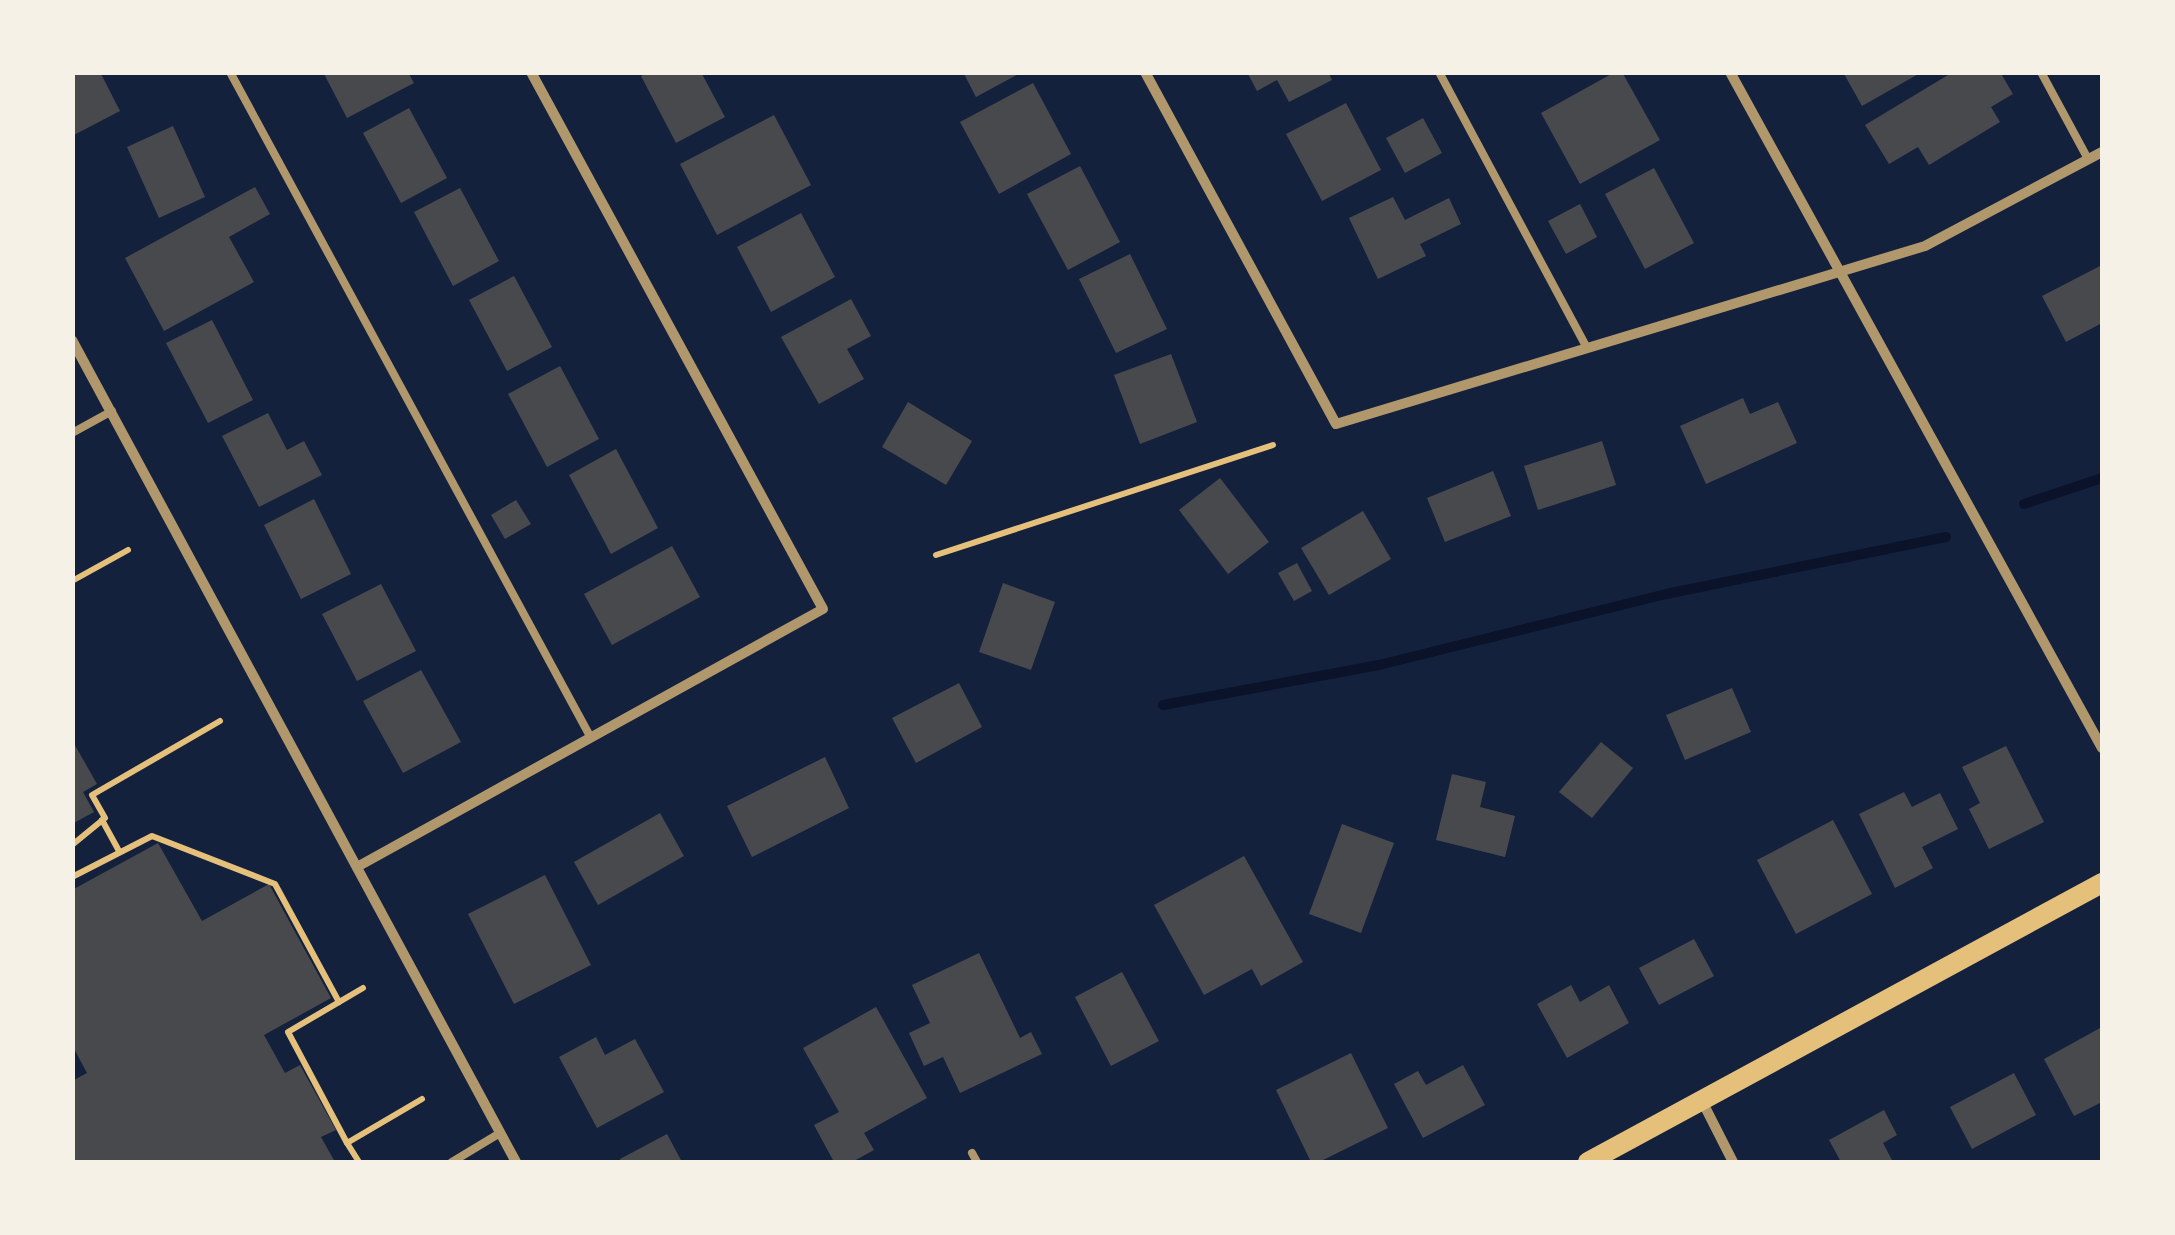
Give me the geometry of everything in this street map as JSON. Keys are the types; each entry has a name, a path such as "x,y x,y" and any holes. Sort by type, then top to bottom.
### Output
{"main road":[{"path":"1588,1162 2102,883"}],"street":[{"path":"357,867 823,609 531,72"},
{"path":"1145,72 1336,424 1925,246 2102,152"},
{"path":"1730,72 2102,748"},
{"path":"72,340 516,1162"},
{"path":"1702,1101 1733,1162"}],"lane":[{"path":"230,72 591,738"},
{"path":"1438,72 1587,348"},
{"path":"2041,72 2088,159"},
{"path":"72,433 112,412"},
{"path":"452,1162 500,1133"},
{"path":"972,1153 977,1162"}],"path":[{"path":"936,555 1272,444"},
{"path":"72,581 128,550"},
{"path":"119,851 92,795 220,721"},
{"path":"72,845 102,820"},
{"path":"72,877 152,836 275,884 339,1002"},
{"path":"358,1162 288,1032 363,988"},
{"path":"348,1142 422,1099"}],"building":[{"path":"72,72 100,72 120,111 72,136"},
{"path":"323,72 408,72 414,83 347,118"},
{"path":"648,72 701,72 725,117 676,143 641,76"},
{"path":"963,72 1022,72 976,97"},
{"path":"1247,72 1328,72 1332,80 1289,102 1277,80 1257,91"},
{"path":"1615,72 1622,72 1660,140 1580,184 1541,113"},
{"path":"1843,72 1922,72 1862,106"},
{"path":"1953,72 2000,72 2013,94 1991,107 2000,122 1929,165 1918,147 1889,164 1865,125"},
{"path":"1033,83 1071,154 999,194 960,122"},
{"path":"1346,103 1381,170 1322,201 1286,134"},
{"path":"409,108 447,178 401,203 363,133"},
{"path":"774,115 811,185 717,235 680,164"},
{"path":"1423,118 1442,153 1405,173 1386,138"},
{"path":"173,126 205,197 159,218 127,147"},
{"path":"1080,166 1120,242 1068,270 1027,194"},
{"path":"1654,168 1694,243 1645,269 1605,194"},
{"path":"255,187 270,214 229,237 254,282 164,331 125,258"},
{"path":"460,188 499,261 453,286 414,212"},
{"path":"1393,197 1405,220 1449,198 1461,224 1420,244 1426,256 1378,279 1349,218"},
{"path":"1580,204 1597,237 1566,254 1548,221"},
{"path":"801,213 835,277 771,312 737,247"},
{"path":"1130,254 1167,329 1116,353 1079,279"},
{"path":"2102,265 2102,323 2066,342 2042,296"},
{"path":"514,276 552,347 507,371 469,300"},
{"path":"851,299 871,336 847,349 864,379 819,404 781,337"},
{"path":"212,320 253,400 208,423 166,343"},
{"path":"1171,354 1197,422 1140,444 1114,375"},
{"path":"560,366 599,439 547,467 508,394"},
{"path":"1743,398 1750,414 1778,402 1797,443 1706,484 1680,426"},
{"path":"908,402 972,441 946,485 882,447"},
{"path":"268,413 287,450 304,441 322,475 259,507 222,436"},
{"path":"1602,441 1616,485 1538,510 1524,466"},
{"path":"616,449 658,528 611,554 569,475"},
{"path":"1493,471 1511,516 1445,542 1427,498"},
{"path":"1220,478 1269,542 1228,574 1179,510"},
{"path":"314,499 351,574 301,599 264,525"},
{"path":"516,500 531,524 505,539 491,515"},
{"path":"1363,511 1391,559 1329,595 1301,548"},
{"path":"672,546 700,597 612,645 584,594"},
{"path":"1297,563 1312,591 1294,601 1278,573"},
{"path":"1003,583 1055,602 1031,670 979,652"},
{"path":"381,584 416,651 357,681 322,614"},
{"path":"421,670 461,742 403,773 363,701"},
{"path":"959,683 982,727 916,763 892,718"},
{"path":"1732,688 1751,732 1685,760 1666,715"},
{"path":"72,740 97,784 83,792 94,812 72,824"},
{"path":"1601,742 1633,768 1592,818 1559,792"},
{"path":"2006,746 2044,822 1989,849 1969,809 1980,803 1962,767"},
{"path":"825,757 849,808 752,857 727,806"},
{"path":"1452,774 1486,782 1480,807 1515,816 1505,857 1436,840"},
{"path":"1904,792 1912,807 1940,793 1958,829 1922,847 1933,868 1895,888 1859,814"},
{"path":"660,813 684,856 598,905 574,862"},
{"path":"1833,820 1872,894 1796,934 1757,860"},
{"path":"1342,824 1394,843 1361,933 1309,914"},
{"path":"158,843 202,921 269,884 331,998 264,1035 285,1073 300,1065 336,1130 321,1137 335,1162 72,1162 72,1081 87,1073 72,1045 72,890"},
{"path":"1244,856 1303,962 1261,986 1252,969 1204,995 1154,905"},
{"path":"545,875 591,965 514,1004 468,914"},
{"path":"1694,939 1714,976 1659,1005 1639,968"},
{"path":"979,953 1020,1038 1031,1032 1042,1054 960,1093 943,1057 924,1066 909,1033 930,1023 912,985"},
{"path":"1122,972 1159,1041 1111,1066 1075,997"},
{"path":"1571,985 1580,1002 1609,985 1629,1023 1567,1058 1537,1004"},
{"path":"876,1007 927,1098 864,1133 874,1150 852,1162 834,1162 814,1125 839,1112 803,1048"},
{"path":"2100,1028 2102,1102 2074,1116 2044,1059"},
{"path":"596,1037 605,1055 635,1039 664,1092 597,1128 559,1057"},
{"path":"1351,1053 1388,1128 1319,1162 1311,1162 1276,1090"},
{"path":"1463,1065 1485,1105 1423,1138 1394,1084 1418,1071 1426,1085"},
{"path":"2014,1073 2036,1115 1972,1149 1950,1107"},
{"path":"1884,1110 1897,1135 1883,1143 1893,1162 1841,1162 1829,1140"},
{"path":"667,1134 682,1162 621,1162 620,1159"}],"waterway":[{"path":"2024,504 2102,478"},
{"path":"1163,705 1379,665 1666,594 1946,537"}]}
